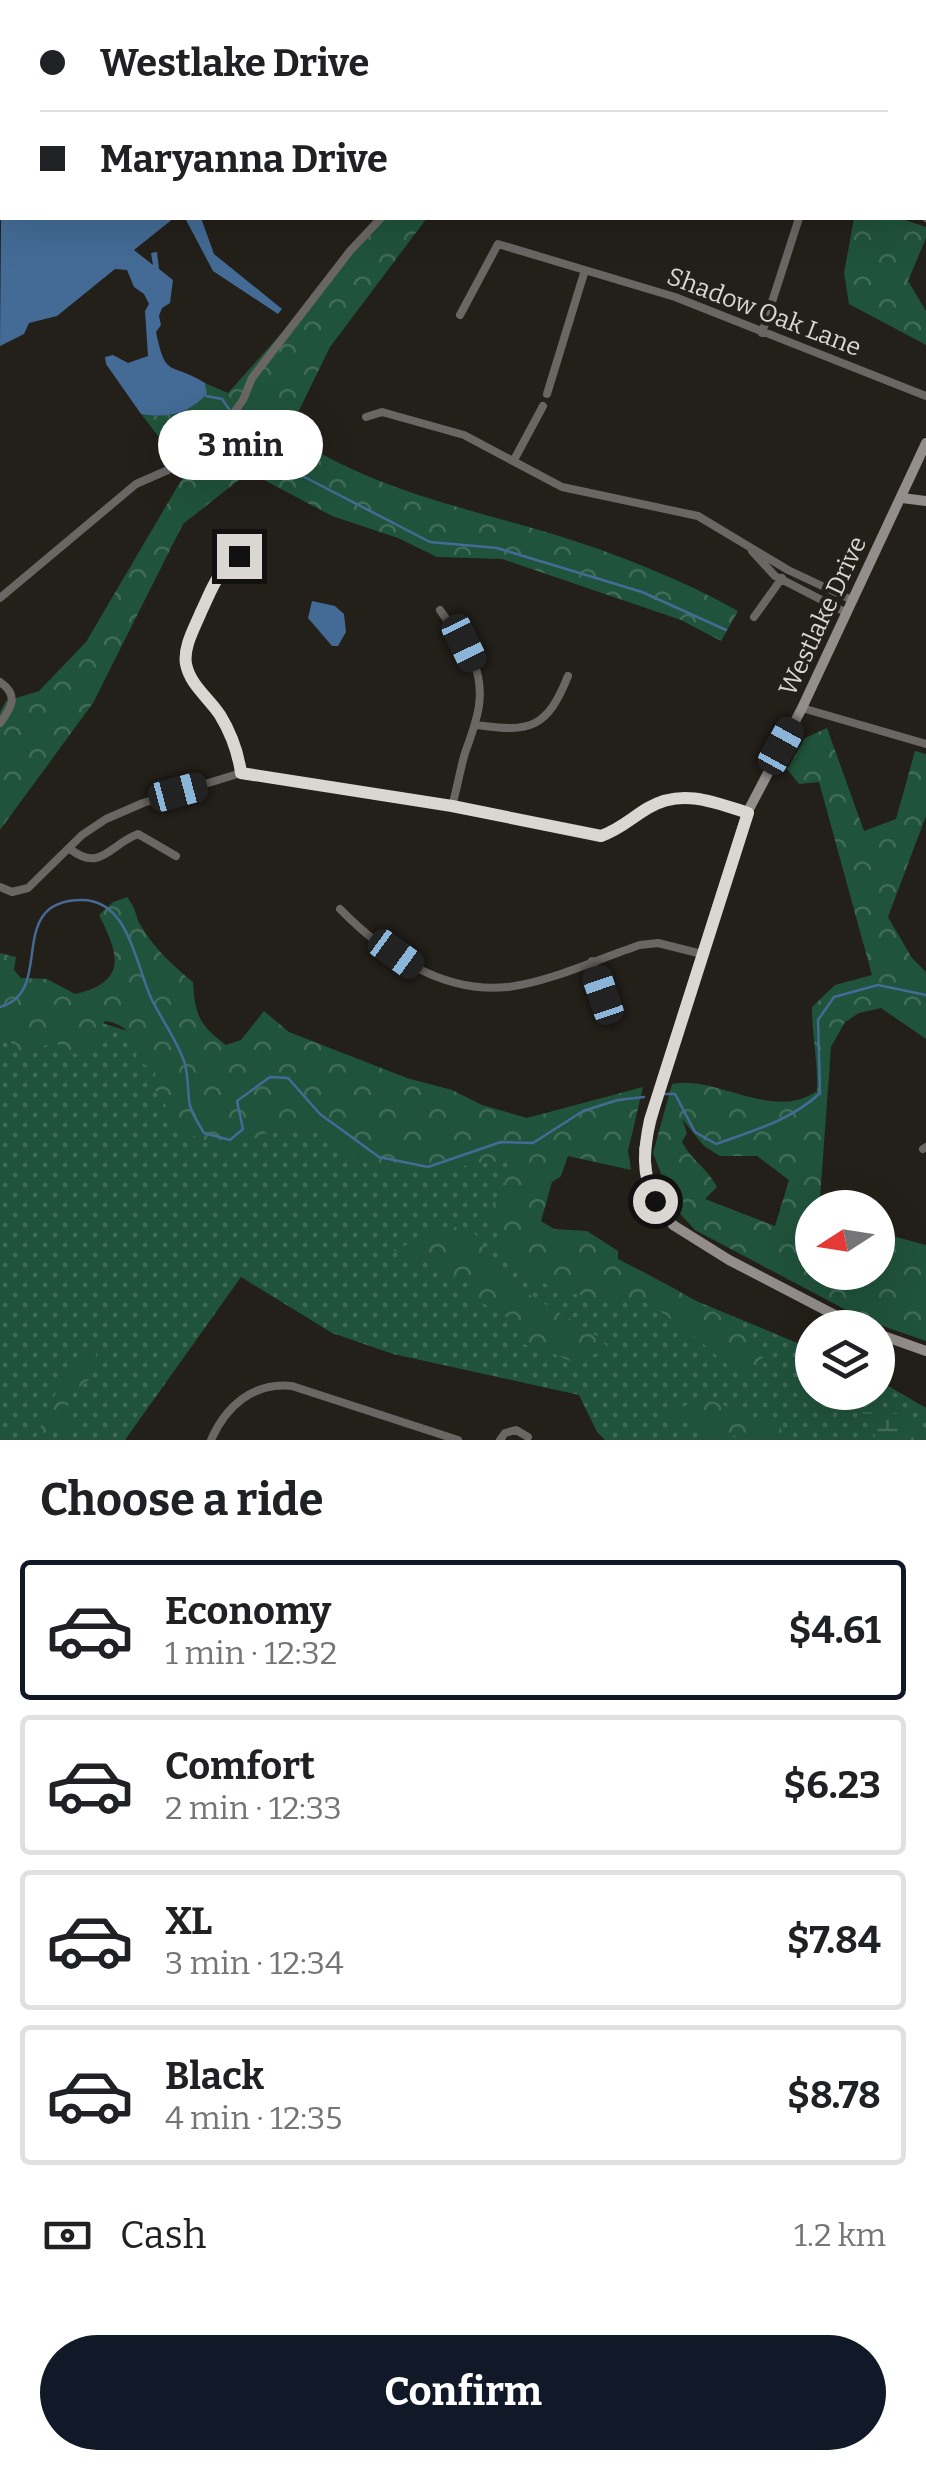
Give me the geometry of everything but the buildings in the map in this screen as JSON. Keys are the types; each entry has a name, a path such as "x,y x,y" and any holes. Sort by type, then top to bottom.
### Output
{"street":[{"path":"0,598 136,484 168,470 222,429 243,400 252,378 350,251 379,220"},
{"path":"762,333 798,220"},
{"name":"Shadow Oak Lane","path":"460,315 498,244 675,297 926,396"},
{"path":"546,394 586,270"},
{"path":"514,460 544,406"},
{"path":"366,416 382,412 464,434 562,486 698,516 788,570 852,600"},
{"name":"Westlake Drive","path":"826,1310 692,1238 661,1212 650,1191 644,1162 650,1120 748,813 802,708 926,444"},
{"path":"902,498 926,501"},
{"path":"749,548 781,579 847,612"},
{"path":"239,556 220,571 192,634 185,660 190,677 238,750 241,773"},
{"path":"754,617 788,570"},
{"path":"440,610 464,643 480,687 478,725 465,753 452,806"},
{"path":"478,725 525,729 543,720 557,704 568,676"},
{"path":"0,682 11,691 12,699 12,708 0,723"},
{"path":"802,708 926,744"},
{"path":"0,887 12,892 28,888 94,827 130,808 241,773 452,806 601,836 622,829 649,807 680,796 748,813"},
{"path":"70,849 91,860 138,834 176,856"},
{"path":"340,910 415,968 459,986 512,986 640,945 658,943 702,954"},
{"path":"592,961 606,1010"},
{"path":"895,1340 926,1351"},
{"path":"211,1440 225,1415 240,1400 258,1389 283,1385 458,1440"},
{"path":"500,1440 505,1433 516,1430 528,1437"}],"green space":[{"path":"374,220 425,220 330,347 288,433 318,452 383,482 577,542 693,588 738,611 721,641 681,620 502,559 437,557 398,538 332,516 249,472 183,524 93,703 0,830 0,712 6,701 39,691 86,642 186,472 141,414 159,416 185,410 207,394 205,383 228,393"},
{"path":"854,220 905,220 926,227 926,238 908,281 926,311 926,345 849,304 844,273"},
{"path":"827,728 864,831 896,819 915,751 926,754 926,816 888,917 912,958 926,972 926,1039 881,1008 859,1013 845,1022 831,1047 821,1190 795,1190 795,1283 695,1230 674,1207 653,1153 672,1084 689,1083 782,1102 817,1091 812,1007 835,985 872,975 819,782 799,784 787,769 805,738","holes":["682,1119 704,1146 720,1156 757,1156 789,1180 775,1226 705,1199 717,1187 682,1142 687,1133"]},
{"path":"127,897 152,942 193,982 200,1018 226,1045 241,1040 264,1011 289,1032 407,1078 527,1118 643,1087 628,1151 631,1170 568,1156 561,1176 552,1182 541,1221 554,1229 587,1231 618,1251 618,1259 724,1318 758,1345 763,1355 760,1363 750,1374 736,1372 643,1299 557,1290 500,1256 498,1221 488,1211 506,1179 508,1160 420,1172 409,1172 401,1166 391,1171 378,1169 313,1127 279,1127 226,1152 182,1130 152,1085 156,1072 137,1060 132,1039 113,1022 105,1021 102,1025 104,1039 100,1043 91,1043 79,1054 66,1053 56,1042 19,1054 8,1038 0,1036 0,953 16,957 14,970 21,978 47,979 75,994 92,989 104,982 114,965 111,942 99,915 113,902"},
{"path":"0,990 515,1156 525,1230 795,1342 795,1410 895,1410 895,1390 926,1408 926,1440 605,1440 579,1395 393,1354 332,1333 241,1277 125,1440 0,1440"},
{"path":"461,1226 475,1234 503,1278 600,1338 608,1348 572,1362 522,1344 511,1321 471,1297 476,1288 419,1255 412,1262 393,1250 434,1241 435,1238 427,1237 429,1232"},
{"path":"895,1237 926,1245 926,1341 895,1330 895,1310 846,1310 808,1290 895,1290"},
{"path":"91,1348 96,1354 94,1370 70,1394 68,1432 62,1430 36,1438 58,1390"},
{"path":"699,1399 757,1419 776,1420 787,1440 742,1440 730,1433 722,1440 714,1440 699,1424 667,1415"},
{"path":"862,1412 897,1414 926,1431 926,1440 877,1440"}],"water":[{"path":"1,220 172,220 134,250 153,265 151,253 157,252 159,269 173,280 170,303 162,308 161,325 156,332 167,363 205,383 207,394 193,406 168,415 141,414 106,364 105,357 113,355 128,363 148,356 145,311 149,304 134,287 127,270 115,269 57,316 29,323 24,334 0,346"},
{"path":"186,220 202,220 214,254 282,309 278,314 213,271"},
{"path":"312,601 335,606 344,614 346,632 338,646 332,646 308,618"}],"waterway":[{"path":"206,396 222,399 231,412"},
{"path":"236,418 246,434 289,469 430,542 497,548 642,592 726,630"},
{"path":"0,1007 17,998 26,984 36,930 44,915 58,904 82,900 111,911 129,938 152,1000 184,1061 190,1106 204,1133 230,1140 243,1129 237,1101 270,1077 288,1078 320,1114 379,1157 428,1167 501,1142 533,1143 583,1111 644,1097"},
{"path":"664,1094 675,1094 695,1132 716,1144 757,1129 797,1111 820,1093 818,1020 834,997 878,985 926,995"}],"route":[{"path":"239,556 220,571 192,634 185,660 190,677 219,714 238,750 241,773 452,806 587,835 601,836 622,829 649,807 680,796 748,813 650,1120 644,1162 655,1201"}]}
